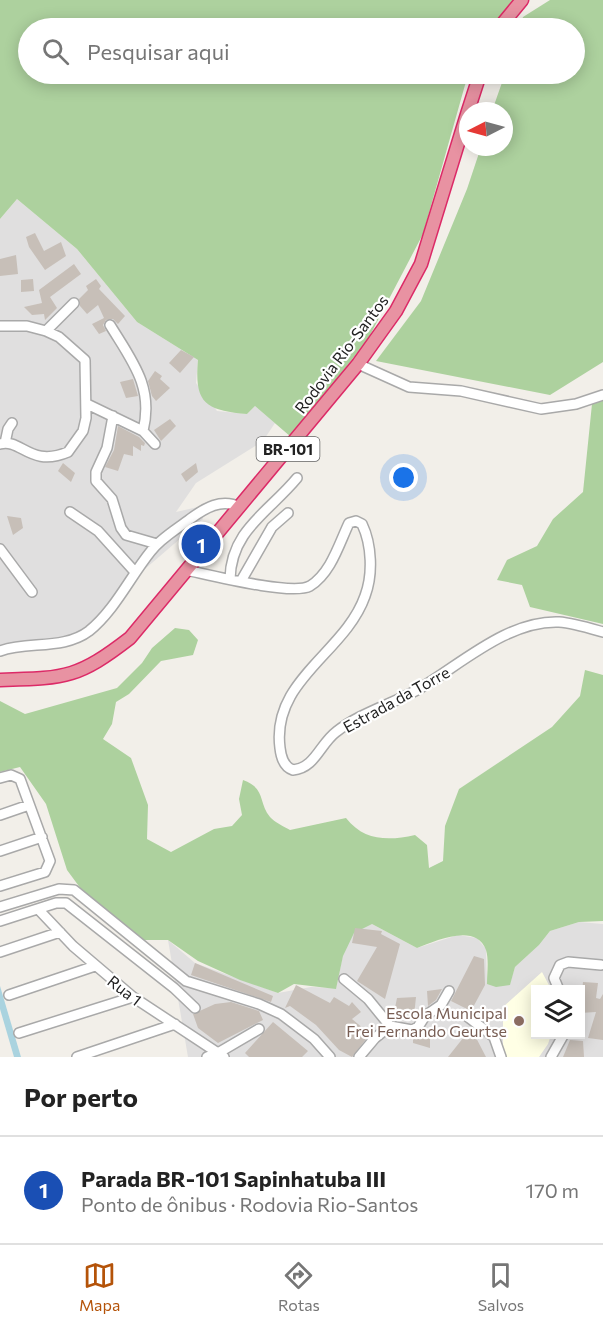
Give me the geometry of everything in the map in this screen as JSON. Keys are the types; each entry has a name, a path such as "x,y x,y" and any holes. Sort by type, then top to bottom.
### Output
{"highway":[{"path":"507,18 522,0"},
{"name":"Rodovia Rio-Santos","path":"471,102 477,84"},
{"name":"Rodovia Rio-Santos","path":"0,680 66,676 95,663 130,638 358,364 411,288 421,264 459,140"}],"street":[{"path":"46,331 74,303"},
{"path":"110,325 141,378 148,408 143,431"},
{"path":"0,326 27,326 46,331 65,342 85,360 87,404 83,431 68,452 45,458 3,443 12,423"},
{"path":"358,364 401,385 461,391 541,409 576,404 603,395"},
{"path":"87,404 143,431 155,444"},
{"path":"113,416 107,448 96,472 96,481 112,499 121,528 126,535 157,544"},
{"path":"230,579 233,550 254,523 297,478"},
{"path":"0,651 71,640 87,632 105,616 157,544 203,510 225,502 240,507"},
{"path":"70,512 98,531 135,572"},
{"path":"241,581 272,527 288,513"},
{"name":"Estrada da Torre","path":"186,570 292,590 310,585 329,564 349,524 360,522 366,532 370,583 365,598 354,620 306,672 289,697 280,718 280,752 286,766 293,770 308,765 327,740 349,723 416,691 502,637 527,626 560,622 603,632"},
{"path":"0,549 32,592"},
{"path":"0,778 11,775 20,779 50,861 45,872 0,886"},
{"path":"0,815 29,805"},
{"path":"0,851 42,837"},
{"path":"0,907 59,889 74,890 186,981 259,1004 280,1014 298,1025 330,1057"},
{"path":"0,921 60,902 71,905 174,988 195,1008"},
{"name":"Rua 1","path":"38,909 95,966 133,997 221,1055"},
{"path":"0,952 60,932"},
{"path":"557,985 554,978 560,965 568,962 601,965"},
{"path":"9,995 95,966"},
{"path":"344,980 368,999 390,1026 415,1029 425,1016 441,1005 449,991"},
{"path":"18,1033 133,997"},
{"path":"468,1017 494,1036 501,1057"},
{"path":"77,1057 175,1024"},
{"path":"359,1057 375,1038 390,1026"},
{"path":"207,1057 221,1055 259,1029"},
{"path":"551,1057 562,1039"}],"shaded area":[{"path":"17,199 77,249 137,322 198,360 196,383 217,411 247,414 255,406 275,423 263,441 196,483 176,512 198,507 203,519 131,581 81,638 11,650 0,656 0,219"},
{"path":"579,922 603,924 603,1057 188,1057 168,940 195,963 278,993 311,987 336,988 349,927 372,924 417,948 458,935 477,938 486,949 487,984 510,984 515,967 539,945 550,931"},
{"name":"Escola Municipal Frei Fernando Geurtse","path":"542,972 549,985 531,985 531,1039 550,1039 539,1057 503,1057 503,1007"}],"green space":[{"path":"0,0 514,0 500,18 18,18 18,84 465,84 423,234 368,339 291,437 255,406 247,414 221,410 206,402 198,386 198,360 137,322 77,249 17,199 0,219"},
{"path":"550,0 603,0 603,362 550,395 376,361 421,301 467,189 478,156 513,156 513,102 495,102 501,84 585,84 585,18 523,18"},
{"path":"603,400 603,624 530,607 522,585 497,580 507,560 537,546 553,519 583,492 592,404"},
{"path":"175,628 189,630 198,640 193,655 161,661 129,694 116,702 112,724 103,739 131,758 148,805 147,839 171,852 214,829 232,826 242,815 239,799 243,780 258,791 270,817 290,830 346,818 361,831 377,837 395,838 415,835 427,845 429,868 443,861 445,826 459,789 552,727 580,696 585,670 603,675 603,921 579,922 550,931 539,945 515,967 510,985 496,987 487,984 486,950 474,937 465,935 444,938 417,948 372,924 354,933 343,956 336,989 294,984 278,993 240,980 198,961 168,940 141,940 81,889 67,870 46,804 20,767 0,772 0,701 25,714 117,688 142,663 152,648"}],"water":[{"path":"0,986 21,1057 14,1057 0,1009"}],"building":[{"path":"35,233 44,251 61,242 66,256 45,270 29,247 26,237"},
{"path":"16,255 18,274 0,276 0,259"},
{"path":"74,264 81,274 50,297 57,308 45,320 44,314 32,315 24,307 42,303 39,290"},
{"path":"33,279 34,291 21,292 21,280"},
{"path":"96,279 101,286 99,289 125,316 118,324 113,319 106,320 103,325 106,331 99,334 92,324 104,318 98,305 87,314 80,306 79,299 88,290 86,286"},
{"path":"181,350 194,357 180,373 169,363"},
{"path":"155,371 162,376 160,379 170,388 156,401 152,396 148,381"},
{"path":"133,379 138,396 126,398 120,382"},
{"path":"170,419 176,426 161,441 154,430"},
{"path":"118,426 139,437 145,443 144,446 141,445 141,451 133,446 133,456 124,454 118,471 105,467 114,450"},
{"path":"63,463 75,473 71,482 58,471"},
{"path":"196,463 198,472 186,482 181,474"},
{"path":"7,516 21,518 23,528 13,535"},
{"path":"355,928 382,931 381,934 400,944 385,999 357,981 377,947 352,943"},
{"path":"474,956 484,959 485,985 471,1011 451,1001"},
{"path":"195,963 273,996 271,1002 191,975"},
{"path":"583,982 598,983 596,998 600,999 603,994 603,1040 588,1038 596,1012 585,1013 585,985 583,985"},
{"path":"296,985 330,1003 334,997 349,1006 352,1002 361,1012 352,1019 370,1034 352,1057 339,1050 316,1025 290,1006 285,1008"},
{"path":"442,989 436,1000 428,1006 427,991"},
{"path":"416,997 414,1016 394,1013 397,998"},
{"path":"231,1002 259,1011 263,1020 218,1043 198,1028 193,1014 215,1004"},
{"path":"273,1022 308,1051 302,1057 249,1057 245,1053"},
{"path":"471,1028 486,1057 448,1057"},
{"path":"430,1033 430,1048 413,1043 413,1036"},
{"path":"570,1040 583,1041 584,1057 563,1057"}],"place":[{"name":"Parada BR-101 Sapinhatuba III","path":"201,544"},
{"name":"Escola Municipal Frei Fernando Geurtse","path":"519,1021"}]}
